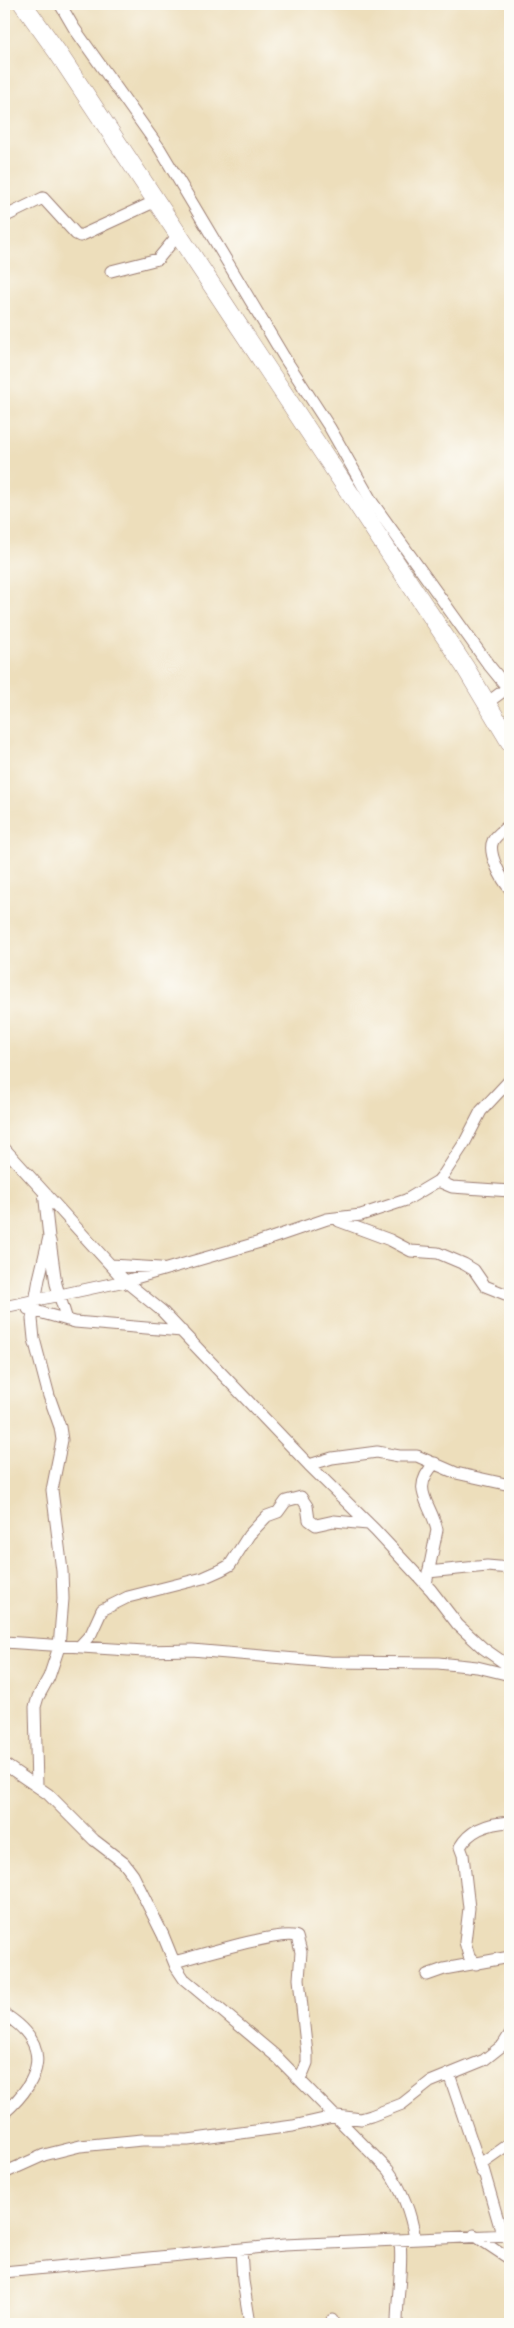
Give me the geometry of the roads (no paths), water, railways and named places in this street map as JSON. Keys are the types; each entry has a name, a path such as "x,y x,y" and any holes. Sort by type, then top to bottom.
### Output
{"main road":[{"path":"24,5 58,53 460,659 510,742"}],"street":[{"path":"60,4 74,28 160,149 284,357 330,428 372,502 488,664 509,689 487,703"},
{"path":"4,217 43,198 80,236 156,202"},
{"path":"111,271 158,259 178,235"},
{"path":"510,824 493,841 492,847 499,873 510,889"},
{"path":"34,1306 59,1296 125,1281 260,1242 328,1219 361,1215 406,1200 438,1181 456,1156 481,1111 510,1080"},
{"path":"4,1148 125,1281 145,1296 182,1331 309,1465 426,1584 458,1625 483,1648 510,1667"},
{"path":"438,1181 452,1187 510,1191"},
{"path":"44,1191 49,1237 59,1296 66,1320"},
{"path":"328,1219 352,1224 411,1250 441,1254 470,1268 485,1286 510,1296"},
{"path":"36,1786 35,1707 38,1696 49,1677 59,1647 62,1614 62,1571 52,1490 62,1440 60,1427 49,1396 34,1339 34,1306 49,1237"},
{"path":"111,1265 169,1268"},
{"path":"4,1307 18,1305 34,1306 66,1320 182,1331"},
{"path":"309,1465 332,1458 377,1452 416,1456 456,1473 510,1485"},
{"path":"426,1584 437,1530 435,1521 424,1502 423,1488 425,1476 436,1463"},
{"path":"79,1647 91,1634 102,1610 128,1597 208,1576 230,1564 249,1535 267,1516 278,1512 286,1501 301,1497 308,1506 309,1520 316,1525 334,1521 368,1524"},
{"path":"428,1572 487,1566 510,1568"},
{"path":"4,1642 144,1651 192,1650 349,1662 438,1663 477,1667 510,1675"},
{"path":"4,1764 48,1794 94,1840 124,1863 133,1875 184,1979 277,2057 337,2116 396,2180 408,2207 415,2239"},
{"path":"476,1964 469,1956 465,1942 469,1924 469,1908 463,1855 460,1847 469,1835 478,1830 510,1822"},
{"path":"174,1962 270,1937 290,1934 297,1936 301,1952 299,1979 307,2054 305,2071 300,2080"},
{"path":"427,1975 444,1969 510,1957"},
{"path":"4,2014 15,2021 26,2032 33,2044 37,2072 25,2093 4,2113"},
{"path":"4,2173 44,2155 80,2146 142,2140 196,2139 293,2126 337,2116 361,2119 388,2111 402,2104 430,2082 484,2060 509,2038"},
{"path":"5,2270 284,2245 506,2234 449,2074"},
{"path":"483,2173 483,2162 510,2143"},
{"path":"474,2236 510,2259"},
{"path":"393,2323 397,2287 402,2268 400,2240"},
{"path":"241,2250 243,2282 250,2324"}]}
